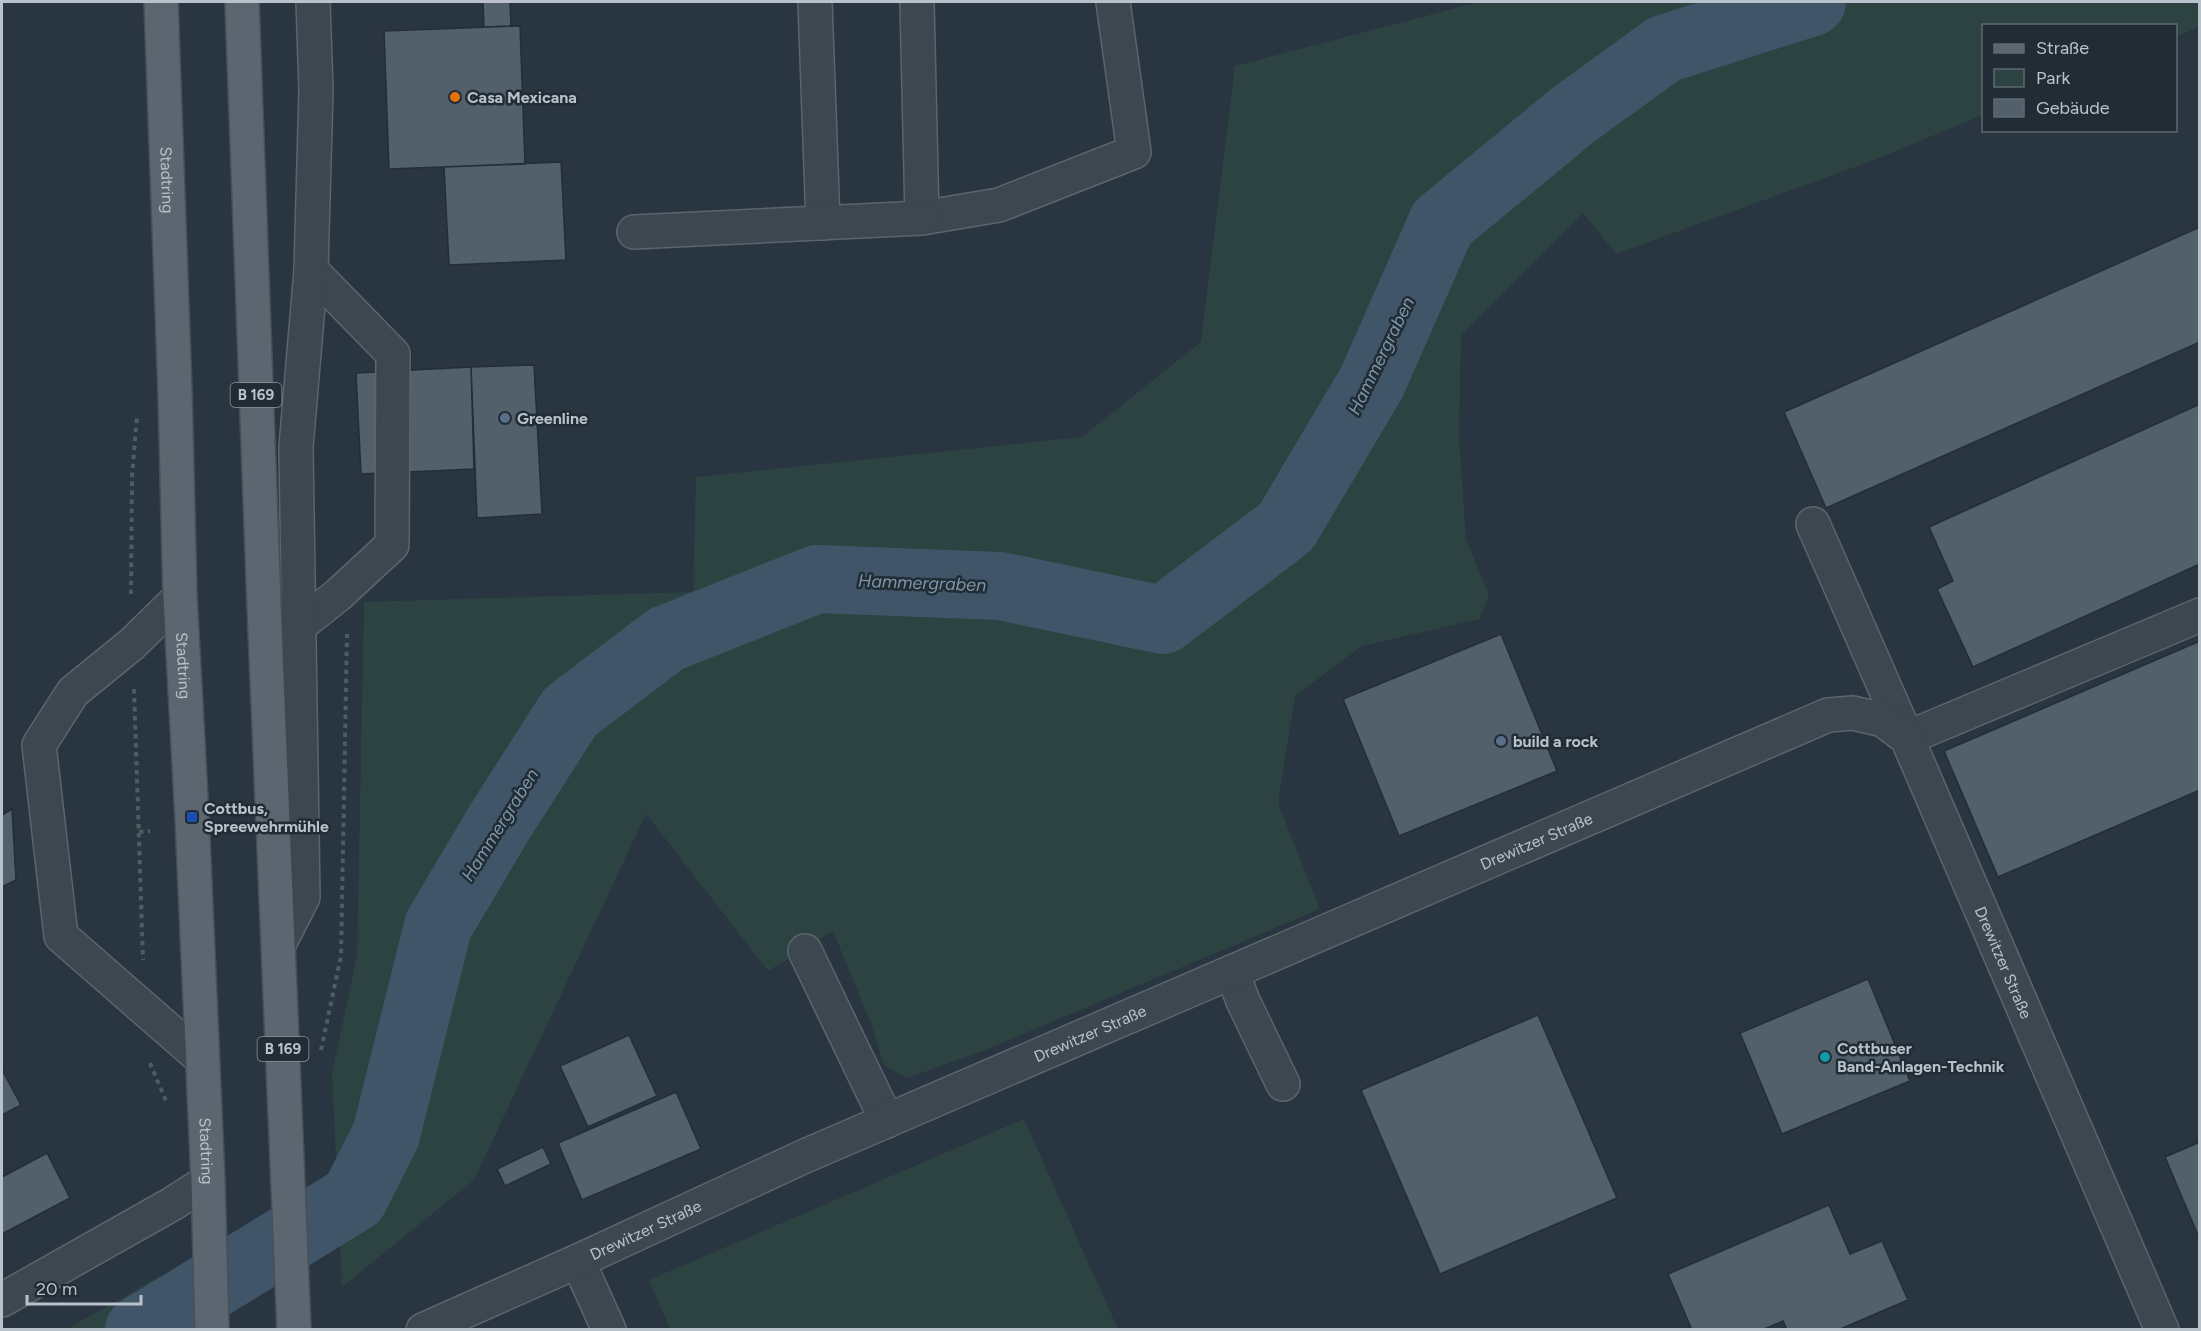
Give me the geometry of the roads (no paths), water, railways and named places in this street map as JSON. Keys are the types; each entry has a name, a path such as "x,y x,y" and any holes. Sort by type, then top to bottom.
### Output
{"main road":[{"name":"Stadtring","path":"161,2 180,597 208,1194 212,1329"},
{"name":"B 169","path":"242,2 264,616 294,1328"}],"street":[{"path":"279,944 303,897 296,447 311,270 316,90 313,2"},
{"path":"815,2 823,223"},
{"path":"917,2 922,218"},
{"path":"634,232 922,218 999,205 1134,152 1113,2"},
{"path":"299,626 338,595 392,545 393,354 311,270"},
{"path":"1813,524 1907,738 2199,615"},
{"path":"180,597 132,644 73,692 39,745 61,936 202,1059"},
{"name":"Drewitzer Straße","path":"423,1329 887,1120 1828,715 1853,713 1883,720 1907,738 2162,1329"},
{"path":"805,951 887,1120"},
{"path":"1232,972 1283,1084"},
{"path":"2,1300 172,1204 208,1194"},
{"name":"Drewitzer Straße","path":"578,1261 609,1329"}],"waterway":[{"name":"Hammergraben","path":"139,1330 354,1198 386,1135 438,926 499,823 570,712 666,639 817,579 1000,586 1163,620 1286,527 1372,382 1442,223 1573,115 1664,49 1812,2"}],"place":[{"name":"Casa Mexicana","path":"455,97"},
{"name":"Greenline","path":"505,418"},
{"name":"build a rock","path":"1501,741"},
{"name":"Cottbus, Spreewehrmühle","path":"192,817"},
{"name":"Cottbuser Band-Anlagen-Technik","path":"1825,1057"}]}
